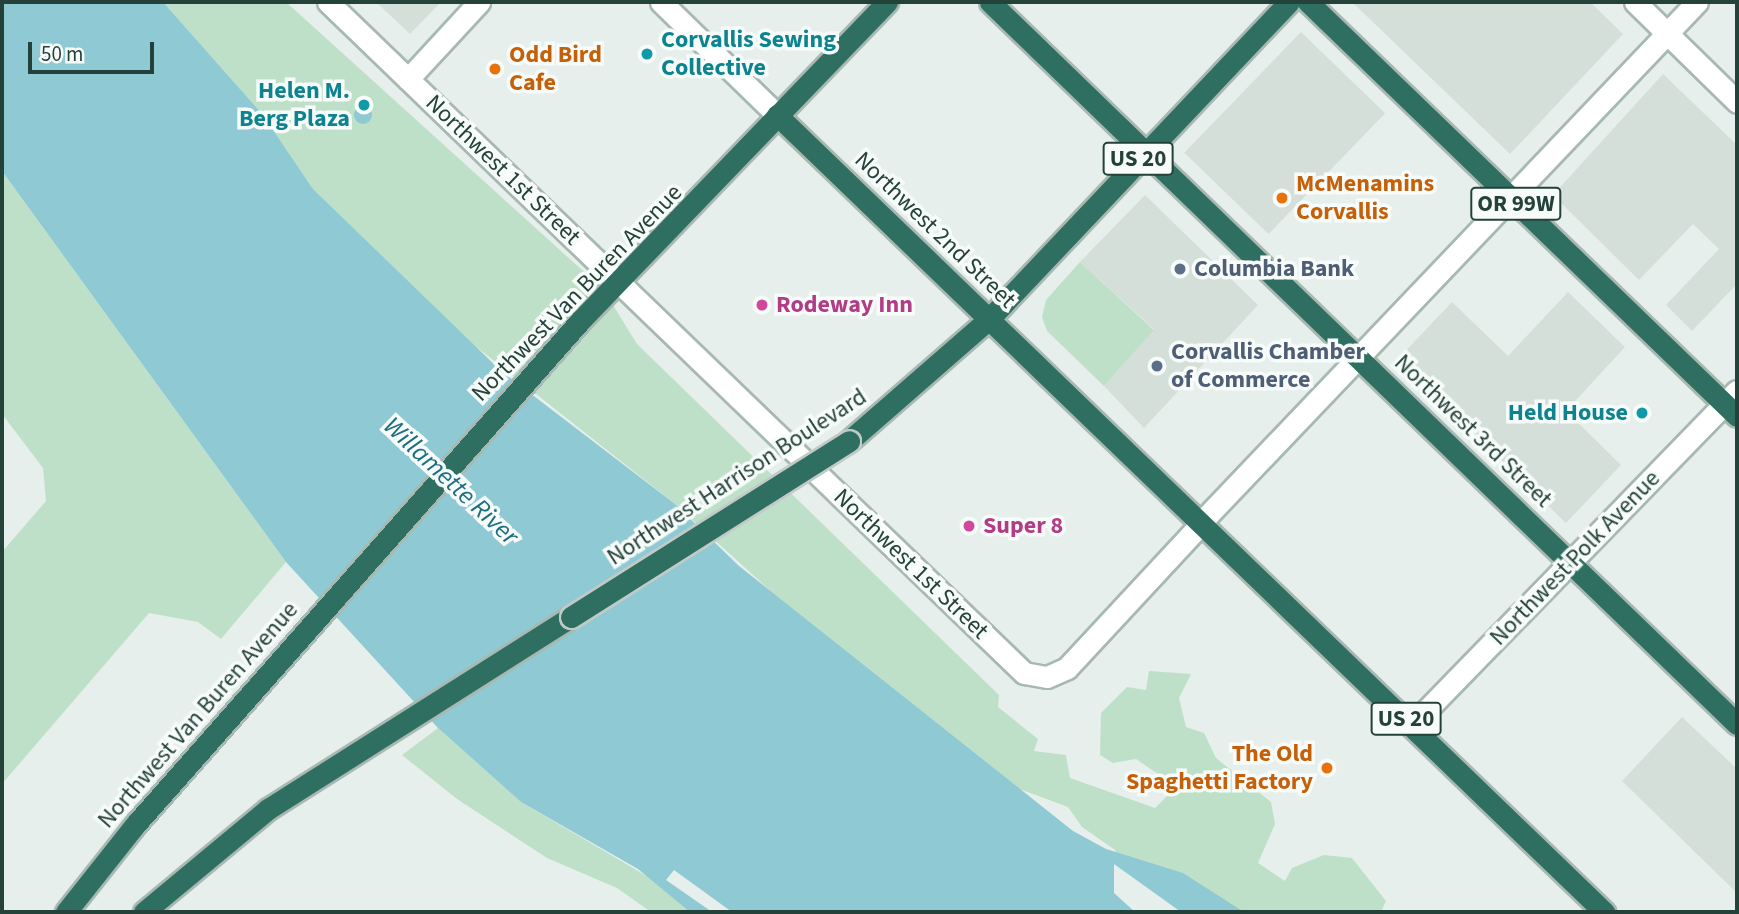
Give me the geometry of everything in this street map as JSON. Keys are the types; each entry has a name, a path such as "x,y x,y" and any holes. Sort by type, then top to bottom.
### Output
{"highway":[{"name":"Northwest Van Buren Avenue","path":"66,912 201,749 580,321 703,199 777,115 887,2"},
{"name":"Northwest 3rd Street","path":"990,2 1737,724"},
{"name":"Northwest Harrison Boulevard","path":"144,912 268,809 849,441 990,318 1144,152 1289,2"},
{"name":"OR 99W","path":"1308,2 1509,197 1733,404"},
{"name":"Northwest 2nd Street","path":"777,115 1203,522 1604,912"}],"street":[{"name":"Northwest 1st Street","path":"328,2 1017,667 1046,677 1067,668 1203,522"},
{"path":"408,79 479,2"},
{"name":"Northwest 2nd Street","path":"661,2 777,115"},
{"path":"1635,2 1737,102"},
{"path":"1203,522 1697,2"},
{"name":"Northwest Polk Avenue","path":"1412,725 1570,562 1733,404"}],"shaded area":[{"path":"376,2 441,2 410,34"},
{"path":"1352,2 1590,2 1623,34 1510,154"},
{"path":"1301,32 1385,113 1268,234 1184,153"},
{"path":"1663,74 1737,145 1737,284 1692,331 1666,305 1719,249 1693,224 1639,280 1553,195"},
{"path":"1145,195 1258,305 1144,428 1104,386 1154,329 1080,262"},
{"path":"1568,292 1625,347 1566,411 1621,465 1566,523 1398,359 1452,302 1508,356"},
{"path":"1682,717 1737,769 1737,893 1622,781"}],"green space":[{"path":"163,2 286,2 603,289 637,344 999,695 998,707 1038,739 1034,751 1066,755 1070,778 1155,808 1169,794 1161,776 1136,759 1113,763 1100,755 1101,713 1127,687 1146,690 1149,671 1191,674 1179,698 1186,727 1204,733 1216,758 1271,802 1275,824 1258,863 1285,881 1292,868 1324,855 1352,858 1386,901 1381,912 1238,912 1121,866 1115,850 1082,827 1068,807 1011,786 797,615 675,504 469,341 313,189 263,115"},
{"path":"2,171 286,562 221,639 198,622 149,613 2,784 2,552 46,501 43,468 2,414"},
{"path":"1080,262 1154,330 1104,386 1047,331 1042,317 1046,300"},
{"path":"438,728 521,802 662,885 690,912 651,912 617,888 547,858 457,799 402,755"}],"water":[{"name":"Willamette River","path":"2,2 163,2 263,115 313,189 500,370 675,504 739,566 1073,831 1106,849 1183,873 1244,912 1181,912 1114,864 1114,893 1135,912 690,912 638,869 521,802 438,728 286,562 2,171"},
{"path":"363,106 369,109 372,115 369,121 363,124 357,121 354,115 357,109"}],"pier":[{"path":"674,870 732,912 712,912 666,880"}],"place":[{"name":"Corvallis Sewing Collective","path":"647,54"},
{"name":"Odd Bird Cafe","path":"495,69"},
{"name":"Helen M. Berg Plaza","path":"364,105"},
{"name":"McMenamins Corvallis","path":"1282,198"},
{"name":"Columbia Bank","path":"1180,269"},
{"name":"Rodeway Inn","path":"762,305"},
{"name":"Corvallis Chamber of Commerce","path":"1157,366"},
{"name":"Held House","path":"1642,413"},
{"name":"Super 8","path":"969,526"},
{"name":"The Old Spaghetti Factory","path":"1327,768"}]}
